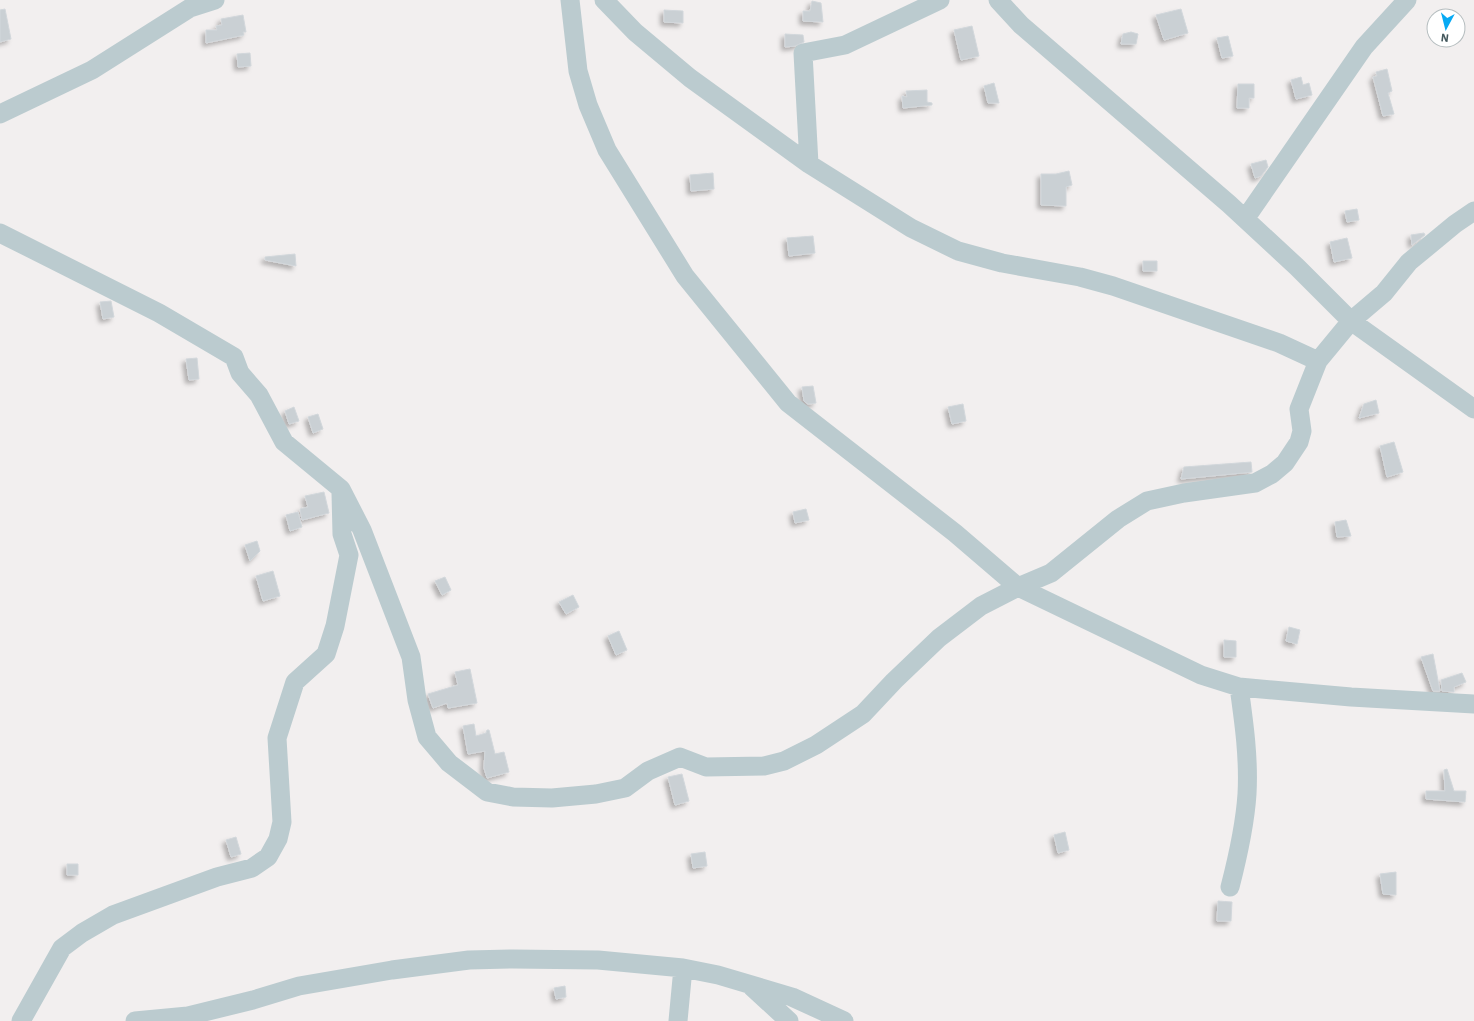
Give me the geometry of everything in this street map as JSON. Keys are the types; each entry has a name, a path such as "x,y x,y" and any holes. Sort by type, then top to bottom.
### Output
{"street":[{"path":"0,114 92,70 190,8 215,0"},
{"path":"570,0 578,71 588,104 607,150 685,276 788,403 955,532 1018,587 1201,675 1239,687 1351,697 1474,704"},
{"path":"604,0 635,32 690,78 809,164 911,228 958,251 1113,286 1279,343 1318,361"},
{"path":"809,164 803,53 845,45 940,0"},
{"path":"998,0 1021,25 1245,219 1297,267 1351,321 1474,409"},
{"path":"1245,219 1364,47 1407,0"},
{"path":"0,233 160,313 234,357 240,373 259,395 284,442 341,489 362,530 411,657 417,700 427,737 449,763 487,792 513,796 573,797 625,788 648,771 680,757 706,767 764,766 784,761 816,745 862,714 939,638 981,606 1018,587 1051,573 1118,519 1147,501 1184,493 1255,483 1272,474 1285,463 1299,442 1302,431 1298,409 1318,361 1351,321 1384,294 1409,262 1455,224 1474,211"},
{"path":"20,1021 62,948 82,933 113,915 217,877 252,868 268,857 278,840 282,822 278,738 295,682 326,654 335,626 349,555 342,534 341,489"},
{"path":"1230,887 1240,844 1247,793 1246,740 1239,687"},
{"path":"135,1021 170,1020 253,1000 299,986 406,967 448,962 513,959 598,960 683,968 718,975 792,997 844,1021"},
{"path":"678,1021 683,968"},
{"path":"748,984 789,1021"}],"building":[{"path":"812,1 821,3 823,22 803,21 803,11 810,11"},
{"path":"5,9 11,39 0,42 0,10"},
{"path":"1181,9 1188,33 1164,40 1156,15"},
{"path":"664,10 683,11 683,23 664,22"},
{"path":"243,15 246,32 243,32 244,35 206,43 206,30 217,30 216,26 222,25 221,19"},
{"path":"972,26 979,56 961,60 954,30"},
{"path":"1131,32 1138,34 1136,44 1121,44 1123,34"},
{"path":"785,34 803,35 804,42 795,46 785,47"},
{"path":"1228,36 1233,56 1222,58 1217,38"},
{"path":"250,53 251,66 238,67 237,54"},
{"path":"1387,69 1392,91 1388,93 1394,114 1383,116 1373,77 1377,76 1376,72"},
{"path":"1301,77 1303,85 1309,83 1312,95 1296,99 1291,80"},
{"path":"994,83 999,103 988,103 984,86"},
{"path":"1238,84 1254,84 1254,98 1249,98 1249,108 1237,108"},
{"path":"927,90 927,102 932,103 932,105 903,108 902,96 907,97 906,91"},
{"path":"1266,160 1268,167 1261,176 1255,178 1251,164"},
{"path":"1069,171 1072,185 1066,187 1066,206 1041,205 1041,174 1056,174"},
{"path":"713,173 714,189 691,191 690,175"},
{"path":"1357,209 1359,220 1347,222 1345,211"},
{"path":"1424,233 1425,235 1412,245 1411,235"},
{"path":"813,236 815,253 789,256 787,238"},
{"path":"1347,238 1352,258 1334,262 1330,242"},
{"path":"295,254 296,266 265,260 265,257"},
{"path":"1143,261 1157,261 1157,271 1143,271"},
{"path":"111,301 114,317 103,319 100,302"},
{"path":"197,358 199,379 189,380 186,359"},
{"path":"813,386 816,403 808,404 804,401 802,387"},
{"path":"1376,400 1379,413 1359,418 1364,404"},
{"path":"963,404 966,421 952,424 948,407"},
{"path":"294,407 299,421 289,424 285,411"},
{"path":"318,414 323,429 313,433 308,417"},
{"path":"1394,442 1403,472 1387,477 1380,446"},
{"path":"1251,462 1252,472 1181,479 1184,467"},
{"path":"324,492 329,513 302,520 300,509 308,507 305,496"},
{"path":"806,509 809,520 795,523 793,512"},
{"path":"298,512 302,527 290,531 286,515"},
{"path":"1346,520 1351,536 1337,537 1335,522"},
{"path":"257,541 260,551 250,561 245,545"},
{"path":"273,571 280,596 263,601 256,576"},
{"path":"445,577 451,590 442,595 435,581"},
{"path":"573,595 579,607 566,614 559,602"},
{"path":"1289,627 1300,630 1297,644 1286,641"},
{"path":"619,631 627,650 616,655 608,636"},
{"path":"1224,640 1236,641 1236,657 1224,657"},
{"path":"1433,654 1440,691 1433,691 1421,657"},
{"path":"470,669 477,703 448,708 447,703 433,708 428,694 458,685 455,672"},
{"path":"1462,673 1466,682 1454,687 1454,692 1442,691 1441,680"},
{"path":"474,724 476,736 486,733 487,730 489,730 495,754 504,752 509,772 487,778 484,768 485,751 468,754 463,726"},
{"path":"1447,769 1454,791 1466,791 1465,802 1426,799 1426,791 1445,791 1444,770"},
{"path":"682,774 689,801 675,805 668,777"},
{"path":"1065,832 1069,850 1058,853 1054,835"},
{"path":"236,837 241,854 231,857 226,840"},
{"path":"705,852 707,866 693,868 691,854"},
{"path":"67,864 78,864 78,875 67,875"},
{"path":"1396,872 1396,895 1383,894 1380,874"},
{"path":"1218,901 1232,902 1231,921 1217,921"},
{"path":"565,986 566,997 556,999 554,988"}]}
